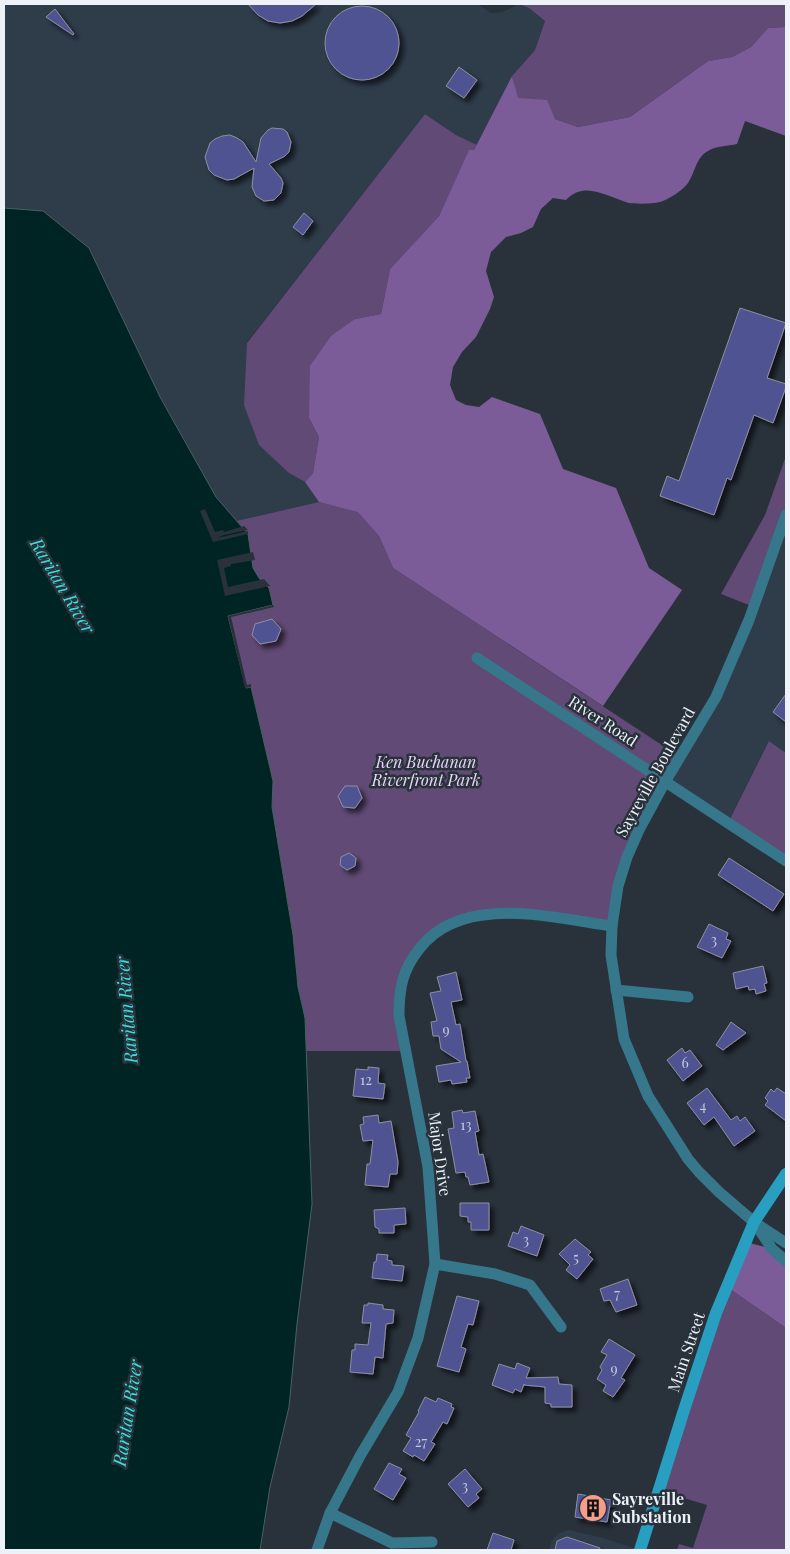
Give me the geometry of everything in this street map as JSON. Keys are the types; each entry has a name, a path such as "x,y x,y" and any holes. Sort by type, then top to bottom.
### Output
{"main road":[{"name":"Main Street","path":"640,1550 716,1313 754,1222 786,1174"}],"street":[{"name":"Sayreville Boulevard","path":"754,1222 718,1192 688,1160 648,1096 624,1038 611,954 612,926 618,886 627,858 639,830 665,782 716,698 750,620 786,515"},
{"name":"River Road","path":"477,658 786,861"},
{"name":"Major Drive","path":"317,1550 330,1514 360,1456 398,1392 418,1338 435,1264 428,1167 399,1016 399,993 405,971 414,955 438,929 470,916 493,913 544,916 612,926"},
{"path":"616,990 688,996"},
{"path":"754,1222 786,1243"},
{"path":"754,1222 772,1249 786,1261"},
{"path":"435,1264 496,1274 530,1285 561,1327"},
{"path":"330,1514 392,1542 432,1542"}],"shaded area":[{"path":"4,4 477,4 491,13 503,12 519,4 529,8 545,21 535,50 512,76 477,145 456,135 425,114 247,342 289,473 305,482 319,502 236,521 216,497 160,397 89,248 43,211 4,209"},
{"path":"786,27 786,136 745,121 737,144 715,148 704,154 698,161 685,186 660,202 629,203 604,194 588,191 573,194 566,200 553,198 541,209 533,227 506,237 491,252 486,271 494,297 476,337 462,352 453,367 450,385 456,400 466,405 479,407 492,397 540,414 563,469 616,488 649,568 682,590 603,706 393,568 379,536 358,512 319,502 305,482 313,473 319,437 309,418 310,366 331,336 355,319 381,314 390,269 439,216 469,150 474,150 512,76 518,98 547,100 555,119 578,127 630,117 708,61 732,57 751,47 768,28"},
{"path":"779,535 786,537 786,753 769,741 728,823 665,782 716,697"},
{"path":"746,1242 772,1249 786,1261 786,1328 727,1287"},
{"path":"569,1530 603,1538 640,1550 549,1550 552,1540 559,1533"}],"green space":[{"path":"519,4 786,4 786,27 768,28 751,47 732,57 708,61 630,117 578,127 555,119 517,98 512,76 535,50 545,21 529,8"},
{"path":"425,114 456,135 477,145 474,150 469,151 439,216 390,269 381,314 355,319 309,418 319,437 313,473 305,482 289,473 259,445 244,405 247,343"},
{"path":"786,456 786,537 780,535 754,607 721,594 765,515"},
{"name":"Ken Buchanan Riverfront Park","path":"216,497 236,521 319,502 358,511 379,536 393,568 680,757 639,830 612,926 493,913 425,940 399,993 407,1051 306,1051 305,1018 298,987 293,935 272,807 273,781 251,687 245,688 228,616"},
{"path":"769,741 786,753 786,861 728,823"},
{"path":"727,1287 786,1328 786,1550 677,1550 679,1544 693,1548 707,1505 677,1496 660,1485"}],"water":[{"name":"Raritan River","path":"4,208 43,211 89,248 160,397 216,497 248,534 253,568 259,578 269,588 273,605 228,616 246,688 251,687 273,781 272,807 293,935 298,987 305,1018 312,1204 289,1407 270,1487 260,1550 4,1550"}],"pier":[{"path":"205,509 215,532 223,530 224,532 244,526 248,530 217,538 248,531 248,534 213,542 200,511"},
{"path":"253,552 255,560 231,564 231,566 224,568 228,587 264,579 270,586 225,596 217,560"},
{"path":"273,605 274,607 231,617 247,685 251,684 251,687 245,688 228,616"}],"building":[{"path":"248,4 316,4 302,16 292,21 280,23 268,21 258,15"},
{"path":"362,6 383,12 393,22 399,43 393,64 383,74 362,80 341,74 331,64 325,43 331,22 341,12"},
{"path":"55,9 74,34 73,35 46,17"},
{"path":"459,67 477,80 464,98 446,86"},
{"path":"272,128 283,129 287,132 291,142 289,152 285,156 269,164 283,183 281,193 274,200 264,201 256,196 252,187 254,168 234,179 227,180 214,175 209,170 205,157 210,143 215,139 230,135 237,138 243,142 256,162 261,138"},
{"path":"304,213 313,221 303,235 293,227"},
{"path":"740,308 786,323 767,378 786,384 786,387 773,423 754,415 731,480 727,478 714,515 660,496 667,476 679,481"},
{"path":"272,619 281,629 276,641 260,644 252,635 255,624"},
{"path":"786,694 786,722 773,712"},
{"path":"345,786 357,786 362,798 355,808 343,807 338,796"},
{"path":"349,853 356,858 355,866 347,870 340,865 341,857"},
{"path":"729,858 784,894 773,911 718,875"},
{"path":"709,924 728,933 726,939 731,941 722,958 697,947"},
{"path":"763,966 767,983 764,984 766,991 756,994 755,989 749,990 748,986 736,989 733,973"},
{"path":"456,972 462,1000 451,1002 456,1025 460,1024 470,1078 466,1078 467,1082 452,1084 451,1080 439,1082 436,1066 461,1062 441,1049 439,1036 433,1036 431,1022 437,1021 430,993 441,991 437,977"},
{"path":"731,1022 746,1033 723,1050 716,1045"},
{"path":"682,1048 685,1053 690,1050 702,1066 683,1081 667,1060"},
{"path":"368,1067 379,1068 378,1083 385,1084 383,1099 353,1096 356,1069 368,1070"},
{"path":"707,1088 731,1120 737,1116 740,1121 745,1117 755,1131 734,1146 714,1117 704,1125 687,1103"},
{"path":"777,1088 786,1094 786,1121 765,1105 768,1101 765,1098 771,1089 774,1092"},
{"path":"462,1110 463,1113 475,1111 479,1131 475,1132 479,1155 483,1154 489,1182 470,1185 465,1172 456,1173 448,1129 454,1128 452,1112"},
{"path":"378,1115 379,1123 391,1121 398,1162 397,1174 390,1174 388,1187 365,1185 367,1164 370,1164 373,1140 363,1141 360,1125 364,1124 363,1117"},
{"path":"460,1203 489,1203 489,1230 471,1230 471,1222 468,1222 468,1217 460,1216"},
{"path":"405,1208 406,1224 394,1225 394,1233 379,1233 379,1229 375,1227 374,1210"},
{"path":"521,1226 544,1235 537,1256 508,1246 513,1232 518,1234"},
{"path":"575,1239 591,1252 588,1255 593,1259 577,1279 566,1270 570,1265 559,1254"},
{"path":"377,1254 388,1255 387,1260 392,1261 392,1265 404,1266 402,1281 372,1278"},
{"path":"628,1279 637,1305 616,1312 610,1300 604,1301 600,1289"},
{"path":"457,1296 479,1301 473,1325 468,1324 461,1347 466,1349 459,1372 437,1366"},
{"path":"368,1303 383,1305 383,1309 394,1310 393,1323 386,1324 383,1358 375,1357 373,1374 350,1372 352,1350 355,1350 355,1344 368,1345 371,1323 362,1323 364,1305 368,1305"},
{"path":"609,1339 635,1355 621,1378 625,1380 613,1397 603,1391 606,1385 597,1379 602,1370 600,1367 607,1355 601,1352"},
{"path":"517,1363 530,1368 526,1378 558,1377 559,1384 572,1385 572,1407 551,1407 551,1404 545,1403 545,1387 524,1384 521,1392 515,1389 513,1393 492,1385 499,1364 515,1369"},
{"path":"425,1397 436,1402 438,1398 452,1404 451,1407 454,1408 447,1424 443,1422 431,1442 435,1444 424,1461 403,1451 411,1438 406,1435"},
{"path":"389,1463 402,1469 399,1474 406,1478 393,1500 374,1489"},
{"path":"465,1469 482,1489 476,1494 479,1498 468,1507 448,1484"},
{"name":"Sayreville Substation","path":"578,1494 611,1500 607,1522 575,1517"},
{"path":"493,1533 514,1540 511,1550 487,1550"},
{"path":"567,1537 600,1548 599,1550 555,1550 557,1541"}],"place":[{"name":"Sayreville Substation","path":"593,1508"}]}
